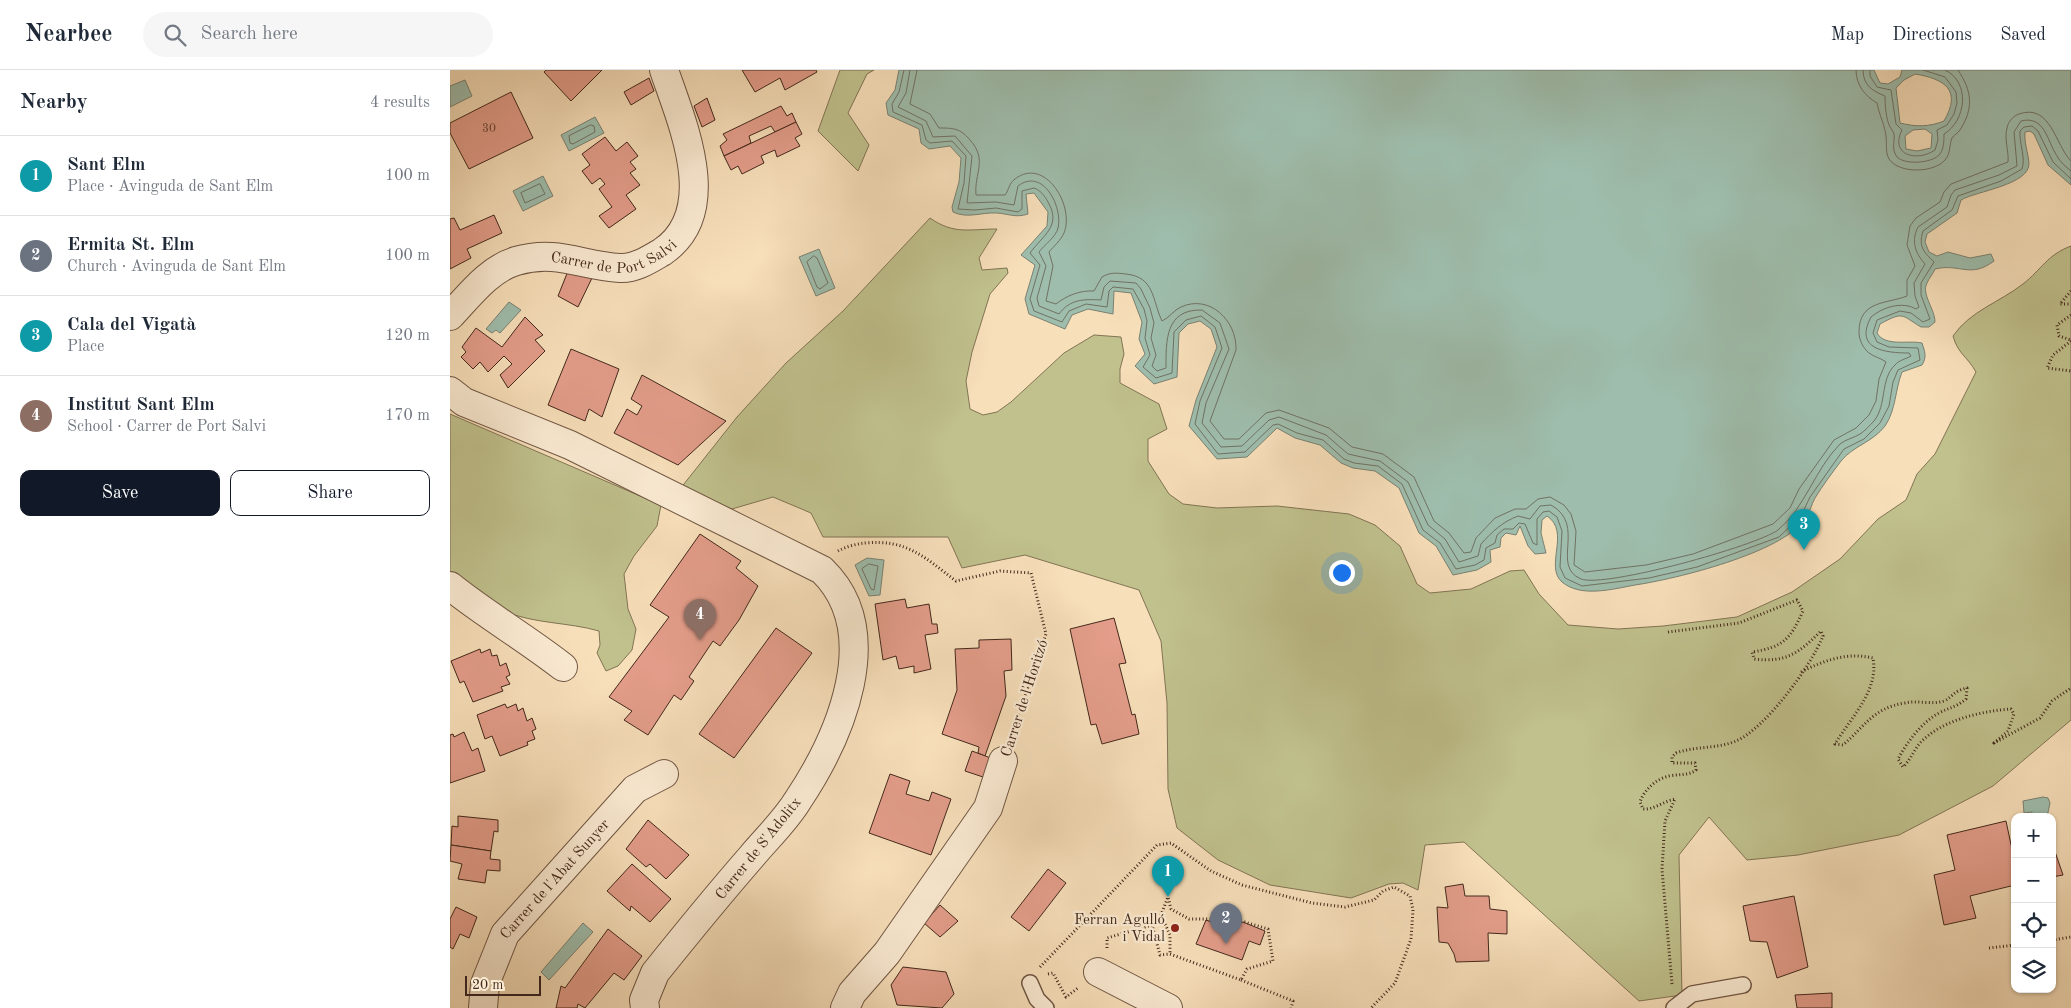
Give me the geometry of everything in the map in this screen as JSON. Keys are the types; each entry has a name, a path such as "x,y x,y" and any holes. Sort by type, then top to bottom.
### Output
{"street":[{"name":"Carrer de Port Salvi","path":"450,316 489,275 514,262 541,255 623,268 646,262 670,246 689,218 695,187 691,157 664,70"},
{"name":"Carrer de S'Adolitx","path":"450,391 464,402 570,445 638,477 789,556 822,570 835,583 845,601 853,636 852,671 845,704 831,739 798,801 655,973 644,1000 645,1008"},
{"path":"450,586 473,604 530,641 563,667"},
{"name":"Carrer de l'Horitzó","path":"845,1008 852,993 887,953 988,808 1003,761"},
{"name":"Carrer de l'Abat Sunyer","path":"482,1008 485,984 505,934 635,789 664,774"},
{"path":"1098,972 1168,1008"}],"lane":[{"path":"1036,976 1037,999 1046,1008"},
{"path":"1674,1008 1692,994 1743,985"}],"path":[{"path":"2071,291 2060,304 2071,304"},
{"path":"2071,314 2057,325 2059,336 2071,340"},
{"path":"2071,340 2053,355 2047,368 2071,371"},
{"name":"Carrer de l'Horitzó","path":"822,570 840,550 861,544 885,541 913,550 956,581 1000,571 1031,572 1046,634 1003,761"},
{"path":"1668,632 1739,623 1797,600 1803,611 1794,631 1775,648 1752,652 1754,659 1772,661 1790,657 1821,631 1824,636 1779,704 1752,729 1737,740 1676,752 1672,758 1672,763 1695,763 1696,770 1690,774 1666,776 1643,791 1640,802 1643,809 1650,810 1664,801 1675,799 1664,821 1662,869 1674,1008"},
{"path":"1801,672 1820,663 1856,654 1873,658 1875,671 1872,689 1835,744 1843,746 1858,728 1885,708 1907,702 1945,700 1955,691 1967,688 1966,699 1956,708 1941,711 1928,720 1908,742 1898,759 1903,766 1912,758 1919,744 1943,727 1970,715 1989,710 2011,709 2014,714 2008,730 1994,743 2040,718 2052,702 2071,688"},
{"path":"1036,976 1157,845 1171,843 1211,871 1242,885 1312,903 1345,907 1374,900 1383,891 1394,887 1410,896 1413,910 1411,939 1395,983 1371,1008"},
{"path":"1170,954 1170,935 1161,915 1168,897 1171,909 1189,919 1236,919 1268,929 1273,961 1247,969 1241,980"},
{"path":"1107,938 1152,925 1160,955 1170,954 1293,1001 1291,1008"},
{"path":"2056,939 2071,937"},
{"path":"1990,948 2011,945"},
{"path":"1036,976 1053,973 1066,997"}],"green space":[{"path":"840,70 874,70 867,74 848,113 869,145 858,171 818,131"},
{"path":"930,218 955,229 997,229 979,258 982,270 1007,268 1008,273 990,294 972,352 966,381 970,409 983,415 997,412 1011,402 1064,353 1094,335 1121,337 1124,354 1120,369 1120,383 1159,404 1167,429 1148,439 1148,461 1169,494 1183,504 1217,508 1277,506 1349,514 1375,525 1400,546 1417,584 1430,593 1471,589 1510,571 1524,570 1539,594 1568,625 1618,629 1663,626 1737,617 1792,592 1840,559 1878,519 1906,500 1917,474 1935,454 1976,372 1957,347 1953,336 1960,327 1977,313 2023,284 2050,258 2071,246 2071,720 1993,786 1899,835 1798,855 1747,860 1709,817 1679,855 1682,995 1639,1001 1464,842 1425,845 1418,890 1403,883 1389,884 1351,898 1270,885 1218,860 1177,828 1168,789 1167,703 1161,641 1139,590 1025,555 962,568 948,537 823,537 811,513 773,497 732,509 680,489 737,417 786,363 843,311"},
{"path":"450,414 661,505 657,526 634,556 624,574 628,609 636,629 632,650 618,666 606,671 597,653 600,645 599,631 515,615 490,604 450,579"}],"water":[{"path":"899,70 1874,70 1880,83 1888,84 1900,77 1902,70 2071,70 2071,185 2048,165 2034,134 2030,131 2025,132 2029,163 2027,171 2012,182 1961,200 1957,213 1927,234 1925,242 1929,252 1937,256 1948,252 1970,258 1991,254 1994,261 1986,266 1971,270 1935,269 1926,287 1927,297 1935,322 1929,327 1921,327 1902,316 1894,317 1880,324 1877,333 1885,340 1891,342 1922,343 1925,354 1924,362 1922,365 1902,372 1889,420 1885,426 1875,436 1851,451 1841,461 1815,498 1807,517 1793,531 1774,543 1752,553 1701,570 1653,582 1588,591 1570,587 1562,582 1557,575 1555,567 1557,531 1554,523 1547,516 1542,520 1541,533 1546,553 1535,554 1528,546 1520,526 1516,535 1506,533 1501,538 1500,547 1490,550 1491,562 1477,570 1453,575 1436,546 1419,533 1399,488 1375,471 1353,468 1341,463 1320,445 1295,438 1277,428 1247,457 1217,459 1189,426 1196,400 1217,347 1211,329 1200,321 1188,324 1179,333 1177,377 1154,384 1135,366 1145,354 1139,339 1142,322 1131,293 1114,291 1113,314 1088,309 1072,315 1065,329 1029,314 1025,299 1035,265 1021,255 1047,226 1048,212 1034,193 1026,194 1028,214 1024,215 991,213 964,215 953,212 952,207 959,182 961,158 950,146 929,149 921,143 919,129 888,115 886,103 895,90","holes":["1915,74 1935,79 1948,88 1951,94 1951,101 1944,121 1922,126 1900,123 1896,88 1904,80","1925,129 1932,134 1931,148 1917,151 1906,149 1905,136 1913,130"]},
{"path":"465,80 472,96 450,107 450,86"},
{"path":"595,117 604,133 569,151 561,135"},
{"path":"543,176 553,196 523,211 513,191"},
{"path":"819,249 835,288 816,296 799,257"},
{"path":"509,302 521,310 500,333 496,330 492,333 486,329"},
{"path":"867,558 884,560 880,595 869,596 855,565"},
{"path":"2043,797 2048,798 2050,803 2048,813 2024,813 2023,801"},
{"path":"583,923 593,932 549,980 541,972"}],"building":[{"path":"546,70 602,70 571,101 544,72"},
{"path":"742,70 816,70 817,72 785,90 780,78 755,92"},
{"path":"649,78 654,91 631,105 624,92"},
{"path":"511,92 533,138 469,169 450,133 450,123"},
{"path":"707,98 715,120 702,127 694,106"},
{"path":"781,106 787,116 792,113 796,122 775,132 771,126 749,136 751,143 724,156 720,146 727,140 723,134"},
{"path":"796,122 802,134 795,138 800,146 777,157 775,150 761,156 764,163 742,174 738,166 731,170 724,156"},
{"path":"605,137 616,151 627,142 638,156 630,162 636,169 630,173 640,185 626,195 636,209 609,228 599,216 612,207 599,189 605,184 600,178 592,184 582,171 590,165 582,154"},
{"path":"494,215 502,233 467,249 471,258 450,269 450,219 454,218 460,230"},
{"path":"568,271 592,278 578,307 558,296"},
{"path":"525,317 543,335 535,340 545,351 508,388 500,375 512,364 504,356 488,372 480,362 473,369 461,357 466,352 462,347 476,328 502,347"},
{"path":"571,349 619,369 602,417 589,409 585,421 548,405"},
{"path":"642,375 726,421 678,465 614,433 627,409 637,415 642,406 631,399"},
{"path":"700,534 741,561 736,568 758,586 739,620 720,646 713,641 689,677 694,681 681,700 674,695 648,735 624,720 632,711 609,697 669,617 650,605"},
{"path":"905,599 907,608 929,604 932,624 937,624 938,633 925,635 931,669 914,673 914,666 899,669 896,656 883,660 875,604"},
{"path":"1114,618 1126,663 1119,664 1132,715 1135,714 1139,734 1102,744 1096,724 1091,725 1070,629"},
{"path":"776,628 812,653 734,758 699,734"},
{"path":"1011,639 1012,670 1004,671 1006,696 985,756 978,753 979,747 942,734 957,690 955,649 979,648 979,640"},
{"path":"480,649 481,653 490,649 492,656 497,655 500,666 506,663 510,675 506,677 510,684 501,687 503,691 473,702 464,681 460,683 451,661"},
{"path":"505,704 507,708 516,704 518,711 523,708 527,721 532,718 536,729 532,731 535,739 527,742 528,745 500,756 492,736 485,739 477,715"},
{"path":"464,732 472,751 478,748 485,771 450,783 450,735 453,734 454,737"},
{"path":"972,751 996,760 989,779 965,771"},
{"path":"890,774 910,781 906,794 929,801 932,792 951,799 931,855 869,833"},
{"path":"458,816 498,820 498,832 494,831 491,851 451,845 452,826 458,827"},
{"path":"648,820 689,855 666,879 650,864 646,867 626,849"},
{"path":"2006,821 2011,845 2011,886 1970,896 1976,918 1944,925 1934,875 1955,870 1947,835"},
{"path":"451,845 491,851 490,859 500,860 500,871 487,870 485,883 458,879 462,864 450,861"},
{"path":"2056,855 2063,875 2056,876"},
{"path":"632,864 671,899 650,922 631,906 630,911 607,891"},
{"path":"1048,869 1066,883 1029,931 1011,917"},
{"path":"1463,884 1465,896 1489,896 1490,909 1507,911 1507,934 1488,933 1489,961 1456,962 1448,943 1439,942 1437,907 1448,908 1445,887"},
{"path":"1794,896 1808,967 1777,978 1767,942 1750,941 1743,906"},
{"path":"940,905 958,921 940,937 924,923"},
{"path":"456,907 477,917 469,938 460,934 453,949 450,947 450,919"},
{"path":"1206,920 1227,927 1243,922 1265,931 1260,945 1249,941 1242,960 1196,944"},
{"path":"608,929 642,956 624,980 614,973 585,1008 578,1004 577,1008 556,1008 561,986 565,988"},
{"path":"903,967 946,972 954,994 942,1008 897,1005 891,985"},
{"path":"1832,993 1832,1008 1797,1008 1795,995"}],"place":[{"name":"Cala del Vigatà","path":"1804,550"},
{"name":"Institut Sant Elm","path":"700,640"},
{"name":"Sant Elm","path":"1168,897"},
{"name":"Ferran Agulló i Vidal","path":"1175,928"},
{"name":"Ermita St. Elm","path":"1226,944"}]}
